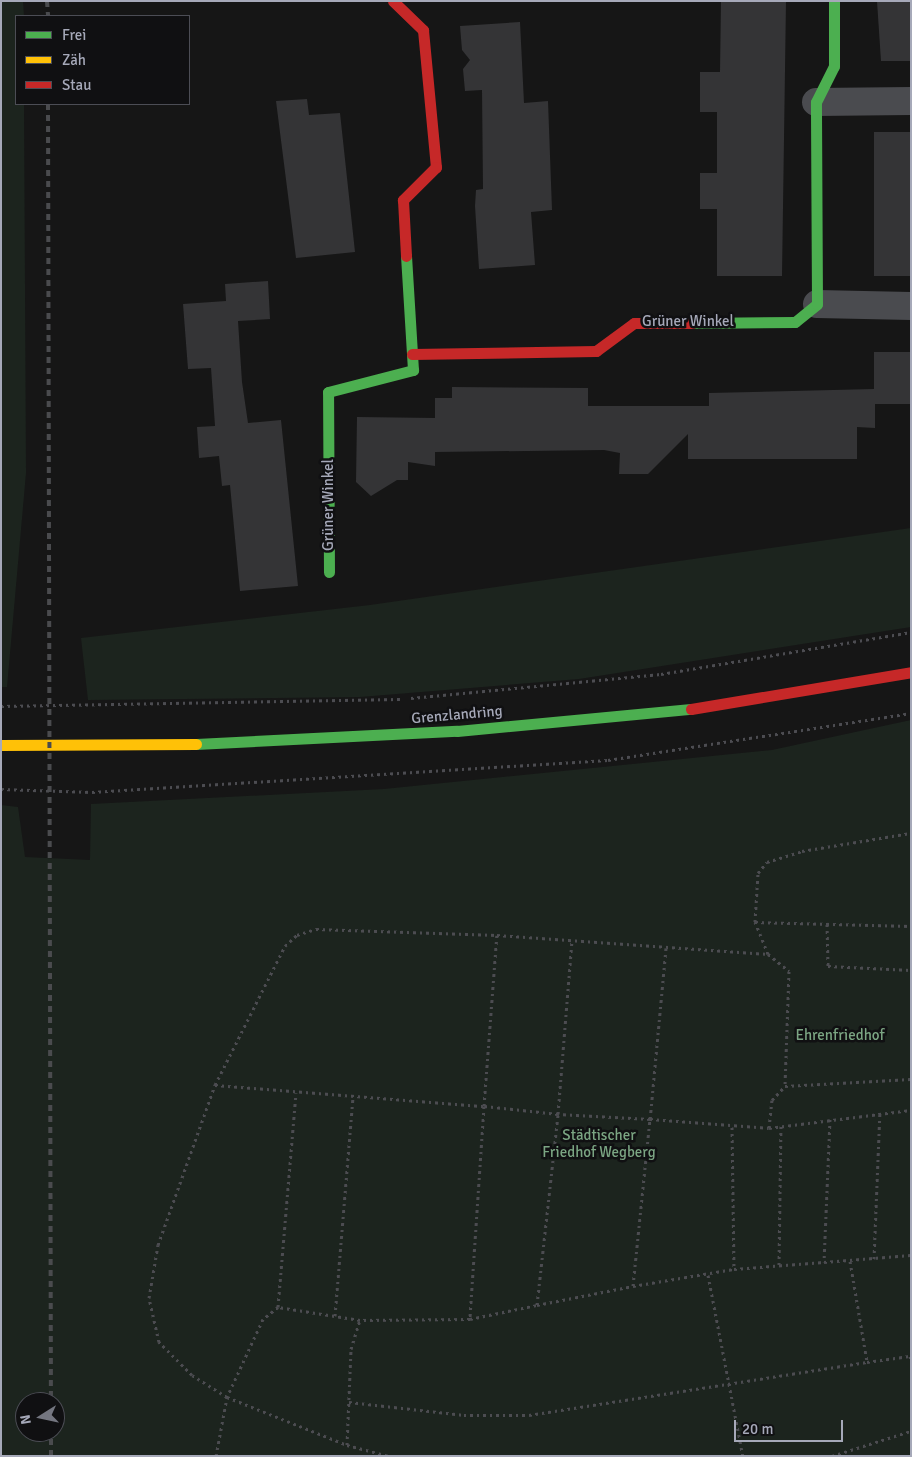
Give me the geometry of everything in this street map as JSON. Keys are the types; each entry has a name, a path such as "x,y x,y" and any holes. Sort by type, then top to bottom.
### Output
{"street":[{"name":"Grüner Winkel","path":"329,572 328,392 380,382 413,370 403,200 436,167 424,30 393,1"},
{"path":"834,1 834,66 816,102 817,304 911,306"},
{"path":"816,102 911,101"},
{"name":"Grüner Winkel","path":"412,354 596,351 634,323 795,322 817,304"},
{"name":"Grenzlandring","path":"1,745 227,744 457,731 679,711 911,672"}],"path":[{"path":"1,706 406,699 661,674 911,632"},
{"path":"769,1128 772,1100 785,1086 789,971 768,954 755,922 758,873 767,862 802,851 911,833"},
{"path":"755,922 911,926"},
{"path":"828,924 828,966 911,970"},
{"path":"389,1456 347,1445 227,1397 192,1375 159,1342 149,1298 158,1245 215,1085 285,946 297,935 316,929 497,935 768,954"},
{"path":"470,1319 497,935"},
{"path":"537,1305 558,1114 572,940"},
{"path":"634,1286 666,948"},
{"path":"785,1086 911,1079"},
{"path":"215,1085 732,1127 769,1128 880,1112 911,1110"},
{"path":"216,1456 227,1397 263,1319 278,1307 296,1093"},
{"path":"336,1316 353,1097"},
{"path":"874,1259 880,1112"},
{"path":"824,1262 830,1119"},
{"path":"780,1126 780,1265"},
{"path":"732,1127 734,1269"},
{"path":"278,1307 360,1320 470,1319 634,1286 708,1275 734,1269 911,1255"},
{"path":"850,1261 867,1362"},
{"path":"708,1275 743,1456"},
{"path":"347,1445 350,1349 360,1320"},
{"path":"349,1402 464,1415 529,1415 867,1362 910,1356 911,1361"},
{"path":"832,1456 910,1430"}],"green space":[{"path":"1,1 23,1 24,15 15,15 15,105 24,105 26,473 7,687 1,687"},
{"path":"911,528 911,627 579,679 360,697 88,700 81,638 370,605"},
{"name":"Städtischer Friedhof Wegberg","path":"911,720 911,1456 1,1456 1,805 18,807 25,857 90,860 91,804 384,789 772,750"}],"building":[{"path":"721,1 786,1 782,276 717,276 717,209 700,209 700,173 717,173 717,112 700,112 700,72 720,72"},
{"path":"877,1 911,1 911,61 881,61"},
{"path":"520,22 524,103 548,101 552,210 531,212 535,265 479,269 475,206 476,190 483,189 482,90 465,91 463,69 470,60 462,50 460,26"},
{"path":"307,99 309,115 340,113 355,252 296,258 276,101"},
{"path":"874,132 911,132 911,276 874,276"},
{"path":"268,281 270,319 238,321 242,382 248,423 281,420 298,586 240,591 230,485 222,486 219,456 199,458 197,427 215,426 211,368 188,369 183,304 226,301 225,284"},
{"path":"874,352 911,352 911,404 875,404 875,428 857,427 857,459 688,459 688,434 648,474 619,474 620,453 604,450 435,452 435,466 408,462 408,480 397,480 371,496 356,482 357,417 435,418 435,398 452,398 452,387 588,388 588,406 709,406 709,393 874,389"}],"railway":[{"path":"47,1 48,15"},
{"path":"48,105 51,1392"},
{"path":"51,1442 51,1456"}],"traffic: fast":[{"path":"692,323 795,322 817,304 816,102 834,66 834,1"},
{"path":"329,572 328,392 413,370 406,256"},
{"path":"196,744 457,731 691,709"}],"traffic: slow":[{"path":"1,745 196,744"}],"traffic: jam":[{"path":"393,1 423,30 436,167 403,200 406,256"},
{"path":"412,354 596,351 634,323 692,323"},
{"path":"691,709 911,672"}],"park label":[{"name":"Ehrenfriedhof","path":"840,1036"}]}
